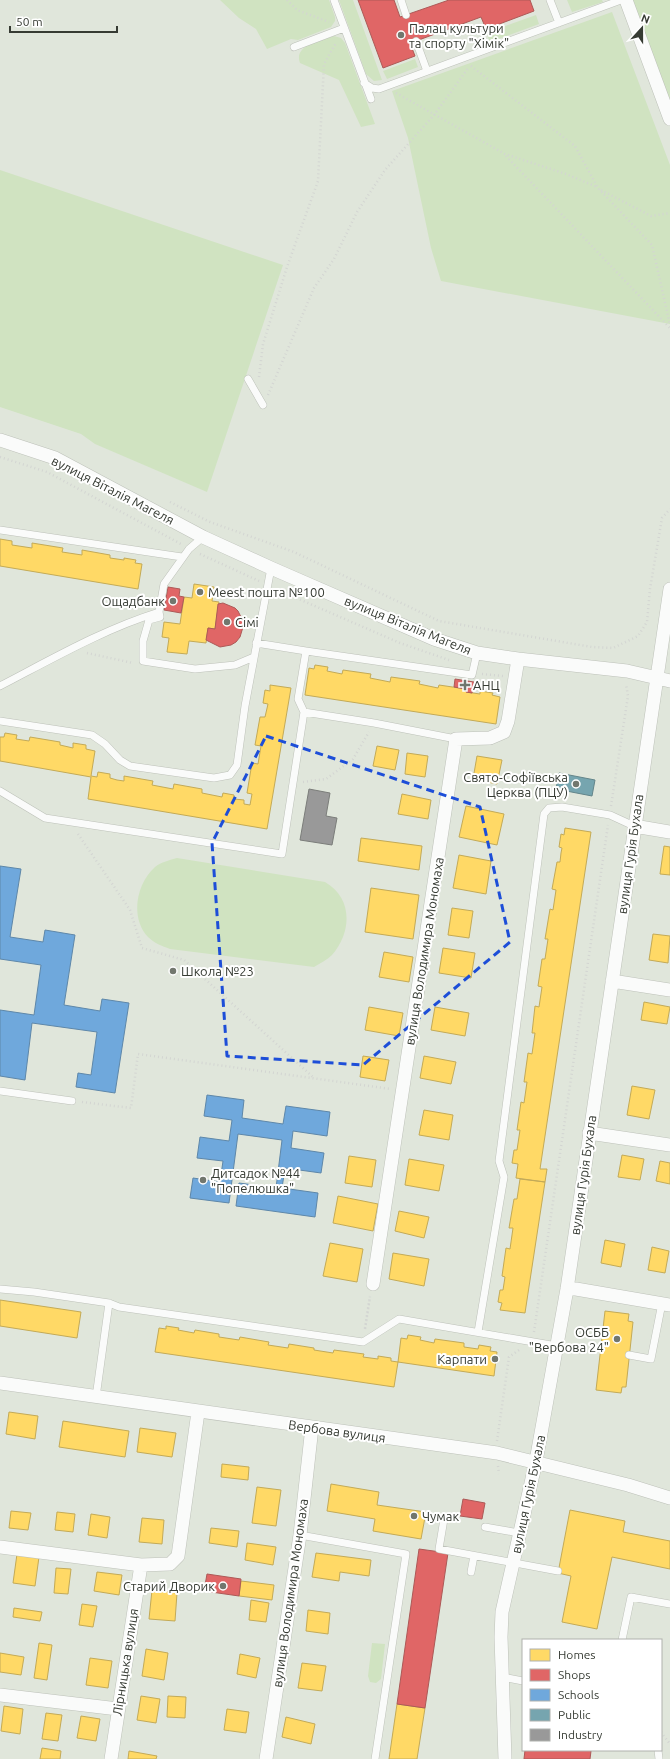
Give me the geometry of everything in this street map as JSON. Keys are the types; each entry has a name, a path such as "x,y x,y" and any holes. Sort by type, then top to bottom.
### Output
{"street":[{"path":"626,0 670,119"},
{"name":"вулиця Віталія Магеля","path":"0,440 55,458 203,536 271,568 434,639 477,653 627,671 670,681"},
{"name":"вулиця Гурія Бухала","path":"505,1759 501,1638 502,1612 536,1461 567,1289 670,589"},
{"path":"456,739 490,738 504,732 508,721 518,659"},
{"name":"вулиця Володимира Мономаха","path":"372,1286 456,739"},
{"path":"634,826 670,832"},
{"path":"612,982 670,990"},
{"path":"589,1133 670,1145"},
{"path":"567,1289 576,1289 666,1304"},
{"name":"Вербова вулиця","path":"0,1383 497,1453 536,1461 628,1485 670,1498"},
{"path":"0,1547 141,1564 170,1564 178,1556 198,1412"},
{"name":"вулиця Володимира Мономаха","path":"266,1759 300,1535 312,1427"},
{"name":"Лірницька вулиця","path":"111,1759 141,1564"},
{"path":"0,1695 118,1709"}],"lane":[{"path":"334,0 371,99"},
{"path":"401,0 406,14"},
{"path":"550,0 559,23"},
{"path":"364,83 372,88 379,89 621,0"},
{"path":"294,47 344,28"},
{"path":"416,41 427,71"},
{"path":"248,379 263,405"},
{"path":"0,530 182,557"},
{"path":"203,536 182,557 164,584 159,612 160,617 149,620 143,641 143,661 195,669 235,665 254,657"},
{"path":"0,721 92,735 105,744 120,760 130,766 214,778 230,775 237,765 245,706 271,568"},
{"path":"0,686 70,649 138,618 159,612"},
{"path":"256,643 472,675 477,653"},
{"path":"0,791 44,818 282,854 304,712 298,699 306,651"},
{"path":"304,712 374,723 456,739"},
{"path":"478,1332 504,1177 499,1160 544,814 550,808 562,807 610,815 634,826"},
{"path":"0,1091 72,1101"},
{"path":"0,1289 47,1294 108,1303 119,1307 363,1342 399,1319 557,1346"},
{"path":"96,1397 108,1303"},
{"path":"629,1355 651,1359 666,1304"},
{"path":"444,1519 439,1549 558,1571"},
{"path":"485,1527 519,1533"},
{"path":"300,1535 406,1554 375,1759"},
{"path":"471,1572 474,1556"},
{"path":"622,1639 631,1597 670,1604"},
{"path":"502,1677 522,1681"}],"path":[{"path":"259,379 263,344 287,267 318,181 324,64 344,28 297,10 287,0"},
{"path":"468,56 470,66 575,146 598,188 652,245 670,326"},
{"path":"263,405 314,288 334,259 357,212 385,170 434,115 470,66"},
{"path":"379,89 392,91 505,154 566,174 598,188 651,216 670,213"},
{"path":"505,154 670,326"},
{"path":"167,501 210,522 294,552 439,621 592,647 613,648 638,636 647,622 650,589 662,518 670,509"},
{"path":"70,649 137,664 143,661"},
{"path":"479,673 515,678"},
{"path":"499,1474 497,1439 510,1357 532,1341 628,696 625,677"},
{"path":"292,784 326,780 353,759 374,723"},
{"path":"70,822 130,910 142,948 184,960 314,1078"},
{"path":"72,1101 131,1108 138,1054 403,1091"},
{"path":"363,1342 372,1286"},
{"path":"363,1342 372,1286"},
{"path":"662,1733 670,1744"}],"highlighted area":[{"path":"266,736 480,807 510,942 363,1065 227,1056 212,843"}],"green space":[{"path":"220,0 329,0 335,21 331,27 298,40 291,39 267,49 256,29 239,18"},
{"path":"339,0 353,0 382,80 374,81 366,74"},
{"path":"567,0 602,0 603,2 572,12"},
{"path":"626,0 670,0 670,119"},
{"path":"612,12 670,165 670,324 441,281 431,248 408,138 392,91"},
{"path":"536,15 539,24 490,42 486,33"},
{"path":"334,36 341,38 345,43 375,124 361,127 339,80 300,63 299,57 301,52 310,44"},
{"path":"415,59 418,67 387,79 383,71"},
{"path":"0,170 283,265 207,492 95,444 81,434 0,407"},
{"path":"177,858 325,882 341,897 345,906 346,926 339,946 330,957 314,967 170,949 155,943 142,929 139,920 137,911 140,892 143,882 157,865"},
{"path":"372,1643 385,1644 381,1679 376,1683 370,1682 368,1676"}],"building: Homes":[{"path":"0,539 12,541 12,545 32,548 32,543 63,548 62,552 82,555 82,550 110,555 110,558 136,560 135,563 142,564 138,589 0,566"},
{"path":"194,584 214,587 212,601 219,602 215,629 208,628 206,643 189,641 187,654 167,652 169,638 162,637 164,622 180,624 184,597 192,598"},
{"path":"315,665 328,667 327,671 342,674 343,670 371,674 370,678 390,682 391,677 420,681 419,684 438,688 439,685 466,689 466,692 480,694 480,691 493,693 492,695 500,697 496,724 305,695 309,668 314,669"},
{"path":"270,685 291,688 267,829 88,799 91,777 0,761 0,737 4,737 5,733 17,735 16,739 29,741 30,737 60,742 60,745 73,748 73,743 86,745 86,749 95,751 91,776 97,777 98,772 110,774 110,778 117,780 124,781 124,776 153,781 152,785 173,789 174,784 202,789 202,793 222,797 223,793 234,795 234,799 244,800 244,804 250,805 252,794 247,793 252,763 258,764 261,746 255,745 260,717 265,717 268,704 263,703 265,690 270,691"},
{"path":"377,746 399,750 395,770 373,766"},
{"path":"407,753 428,756 425,777 405,774"},
{"path":"477,756 502,760 497,784 473,779"},
{"path":"402,794 431,800 428,819 398,814"},
{"path":"466,806 504,814 497,845 459,837"},
{"path":"565,828 591,832 540,1169 547,1169 545,1182 516,1178 518,1164 512,1163 514,1150 517,1150 520,1130 517,1130 521,1102 524,1103 527,1082 524,1082 528,1053 532,1054 535,1033 532,1033 535,1006 539,1007 542,987 538,986 542,959 545,959 548,939 545,939 550,909 553,910 556,890 552,889 557,862 560,862 562,848 559,847 561,834 564,835"},
{"path":"361,838 422,846 419,870 358,861"},
{"path":"664,846 670,847 670,875 660,874"},
{"path":"459,855 491,861 486,894 453,888"},
{"path":"371,888 419,895 413,939 365,932"},
{"path":"452,908 473,911 469,938 448,935"},
{"path":"653,934 670,936 668,963 649,960"},
{"path":"443,948 475,953 471,978 439,973"},
{"path":"384,952 413,957 409,982 379,977"},
{"path":"644,1002 670,1007 667,1024 641,1020"},
{"path":"369,1007 403,1013 399,1036 365,1030"},
{"path":"435,1007 469,1013 465,1036 431,1030"},
{"path":"363,1056 389,1060 385,1081 360,1077"},
{"path":"424,1056 456,1062 451,1084 420,1078"},
{"path":"632,1086 655,1090 649,1119 627,1115"},
{"path":"424,1110 453,1115 449,1140 419,1135"},
{"path":"622,1155 644,1159 640,1180 618,1177"},
{"path":"349,1156 376,1160 372,1187 345,1183"},
{"path":"409,1159 444,1165 439,1191 405,1185"},
{"path":"660,1161 670,1163 670,1184 656,1181"},
{"path":"520,1179 545,1182 525,1313 500,1310 502,1303 498,1302 500,1290 503,1290 505,1277 502,1276 506,1248 510,1249 513,1228 509,1228 514,1199 517,1199"},
{"path":"338,1196 378,1204 373,1231 333,1223"},
{"path":"399,1211 429,1217 424,1238 395,1231"},
{"path":"605,1240 625,1244 621,1267 601,1263"},
{"path":"330,1243 363,1249 357,1282 323,1276"},
{"path":"652,1247 669,1251 665,1273 648,1270"},
{"path":"393,1253 429,1259 424,1286 389,1279"},
{"path":"0,1300 81,1312 77,1338 0,1326"},
{"name":"ОСББ \"Вербова 24\"","path":"605,1311 629,1314 628,1321 633,1322 626,1387 622,1387 621,1393 596,1390"},
{"path":"166,1326 179,1328 178,1330 194,1333 195,1330 219,1334 219,1337 239,1340 240,1337 269,1342 268,1345 288,1348 289,1344 333,1353 334,1350 364,1354 363,1357 378,1359 378,1356 391,1358 391,1361 398,1362 394,1387 155,1352 159,1328 166,1329"},
{"path":"408,1335 421,1337 420,1340 434,1343 435,1339 464,1343 464,1347 478,1349 479,1345 491,1347 490,1351 497,1352 494,1376 398,1362 401,1338 407,1339"},
{"path":"9,1412 38,1416 35,1439 6,1434"},
{"path":"63,1421 129,1431 125,1457 59,1447"},
{"path":"140,1428 176,1433 172,1457 137,1452"},
{"path":"222,1464 249,1467 248,1480 221,1477"},
{"path":"331,1484 379,1492 377,1505 426,1512 421,1539 373,1531 375,1519 327,1511"},
{"path":"257,1487 281,1490 276,1526 252,1523"},
{"path":"570,1510 625,1521 623,1532 670,1541 670,1569 612,1557 597,1629 562,1622 571,1576 558,1573"},
{"path":"11,1511 31,1513 28,1530 9,1528"},
{"path":"57,1512 75,1514 73,1532 55,1530"},
{"path":"91,1514 110,1517 107,1538 88,1535"},
{"path":"142,1518 164,1520 162,1544 139,1542"},
{"path":"211,1528 239,1531 237,1547 209,1543"},
{"path":"247,1543 276,1547 273,1565 245,1560"},
{"path":"316,1553 371,1560 369,1576 340,1572 339,1581 312,1577"},
{"path":"17,1554 39,1557 35,1586 13,1583"},
{"path":"56,1568 71,1569 68,1594 54,1593"},
{"path":"97,1572 122,1575 119,1595 94,1591"},
{"path":"241,1581 274,1585 272,1600 239,1596"},
{"path":"152,1590 177,1593 175,1621 149,1619"},
{"path":"251,1600 269,1603 266,1622 249,1620"},
{"path":"82,1604 97,1606 93,1627 79,1625"},
{"path":"14,1608 42,1612 40,1621 13,1617"},
{"path":"308,1610 330,1613 328,1634 306,1631"},
{"path":"39,1643 52,1645 47,1680 34,1678"},
{"path":"146,1649 168,1653 164,1680 142,1676"},
{"path":"0,1653 24,1657 21,1675 0,1672"},
{"path":"240,1654 260,1658 256,1678 237,1674"},
{"path":"90,1658 112,1661 108,1688 86,1685"},
{"path":"302,1663 326,1666 322,1691 298,1688"},
{"path":"141,1696 160,1699 156,1723 137,1720"},
{"path":"168,1696 186,1697 185,1718 167,1717"},
{"path":"397,1704 425,1708 417,1759 389,1759"},
{"path":"4,1706 23,1709 20,1734 1,1731"},
{"path":"227,1709 249,1712 246,1733 224,1730"},
{"path":"46,1713 62,1715 58,1741 42,1739"},
{"path":"81,1716 100,1719 96,1741 77,1738"},
{"path":"286,1717 315,1724 311,1744 282,1737"},
{"path":"42,1748 61,1751 60,1759 40,1759"},
{"path":"129,1751 157,1756 156,1759 128,1759"}],"building: Shops":[{"name":"Палац культури та спорту \"Хімік\"","path":"358,0 394,0 400,17 449,0 530,0 534,11 486,29 481,17 410,43 415,56 383,68"},
{"path":"168,587 180,589 179,596 184,597 181,613 164,610"},
{"path":"223,603 235,608 238,611 243,621 243,627 240,637 236,642 231,645 220,647 206,640 208,628 215,629 218,604"},
{"path":"455,679 474,682 472,693 466,692 466,689 454,687"},
{"path":"463,1499 485,1503 482,1519 460,1516"},
{"path":"419,1549 448,1553 425,1708 397,1704"},
{"name":"Старий Дворик","path":"207,1574 241,1579 239,1596 204,1591"},
{"path":"525,1751 591,1751 590,1759 524,1759"}],"building: Schools":[{"path":"0,866 21,869 10,937 43,942 45,930 75,935 64,1005 100,1011 102,999 129,1003 115,1093 76,1087 78,1073 91,1075 97,1032 32,1023 25,1080 0,1076 0,1010 34,1015 41,965 0,959"},
{"path":"207,1095 244,1100 242,1118 283,1124 286,1106 330,1112 327,1136 293,1131 291,1148 324,1153 321,1173 285,1168 282,1188 318,1193 315,1217 236,1206 239,1183 276,1188 282,1140 238,1134 229,1203 190,1198 193,1178 220,1182 223,1161 197,1158 200,1137 229,1141 232,1120 204,1116"}],"building: Public":[{"name":"Свято-Софіївська Церква (ПЦУ)","path":"559,773 595,780 592,796 556,789"}],"building: Industry":[{"path":"309,789 330,793 326,816 337,818 332,845 300,840"}],"place":[{"name":"Палац культури та спорту \"Хімік\"","path":"401,35"},
{"name":"Meest пошта №100","path":"200,592"},
{"name":"Ощадбанк","path":"173,601"},
{"name":"Сімі","path":"227,622"},
{"name":"АНЦ","path":"465,685"},
{"name":"Свято-Софіївська Церква (ПЦУ)","path":"576,784"},
{"name":"Школа №23","path":"173,971"},
{"name":"Дитсадок №44 \"Попелюшка\"","path":"203,1180"},
{"name":"ОСББ \"Вербова 24\"","path":"617,1339"},
{"name":"Карпати","path":"495,1359"},
{"name":"Чумак","path":"414,1516"},
{"name":"Старий Дворик","path":"223,1586"}]}
